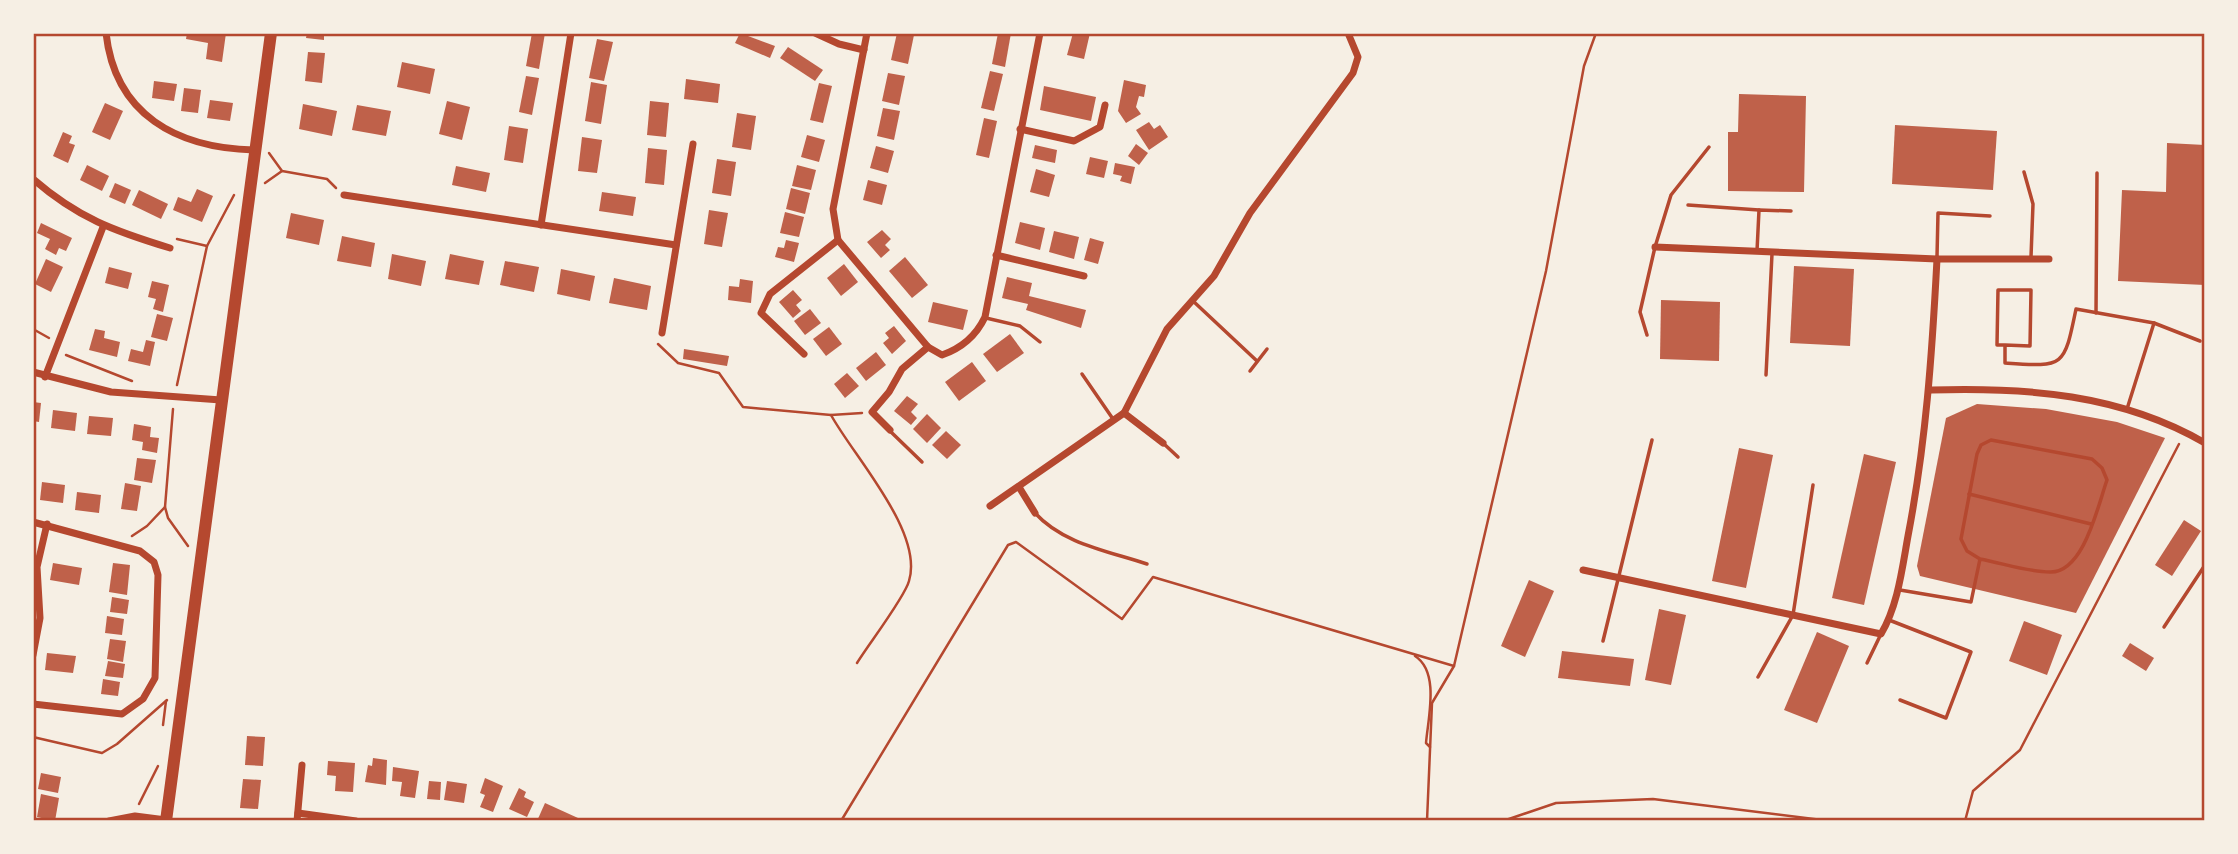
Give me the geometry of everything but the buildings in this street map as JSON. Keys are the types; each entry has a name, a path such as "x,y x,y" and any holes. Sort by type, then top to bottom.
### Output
{"main road":[{"path":"166,820 271,33"}],"street":[{"path":"106,33 109,62 118,80 149,118 170,133 193,142 254,150"},
{"path":"541,225 571,33"},
{"path":"815,33 839,44 864,50"},
{"path":"867,33 833,209 838,240 928,346 942,355 955,351 978,331 985,317 1040,33"},
{"path":"990,506 1115,422 1124,413 1167,329 1225,261 1250,214 1357,65 1355,46 1348,33"},
{"path":"1020,129 1074,141 1100,127 1105,105"},
{"path":"662,333 692,144"},
{"path":"33,179 51,194 103,227 170,248"},
{"path":"344,195 676,245"},
{"path":"45,377 103,227"},
{"path":"804,354 761,313 769,294 838,240"},
{"path":"1655,247 1937,259 2049,259"},
{"path":"996,255 1084,276"},
{"path":"1583,570 1881,634 1889,620 1898,590 1921,467 1931,390 1937,259"},
{"path":"890,430 872,412 889,392 902,369 928,346"},
{"path":"33,372 111,392 221,400"},
{"path":"1931,390 1996,388 2046,393 2127,409 2185,431 2205,443"},
{"path":"1124,413 1163,443"},
{"path":"1019,487 1035,513"},
{"path":"33,522 140,551 154,562 158,576 155,678 143,699 122,714 33,704"},
{"path":"33,654 40,618 37,567 47,524"},
{"path":"302,765 298,817 356,821"},
{"path":"109,821 135,816 166,820"}],"lane":[{"path":"1647,335 1640,312 1655,247 1671,195 1709,148"},
{"path":"2024,172 2033,204 2031,259"},
{"path":"2096,313 2097,173"},
{"path":"1688,205 1791,211"},
{"path":"1757,251 1759,210"},
{"path":"1937,259 1938,213 1990,216"},
{"path":"1766,375 1773,252"},
{"path":"1998,290 2031,290 2030,346 2005,345 1997,345 1998,290"},
{"path":"1192,300 1257,361"},
{"path":"2005,345 2005,363 2046,366 2055,363 2066,352 2076,309 2154,323 2200,341"},
{"path":"985,317 1020,327 1040,342"},
{"path":"2127,409 2154,323"},
{"path":"1250,371 1267,349"},
{"path":"1082,374 1115,422"},
{"path":"890,430 922,462"},
{"path":"1603,642 1621,578 1652,440"},
{"path":"1991,440 2092,459 2102,468 2107,480 2074,560 2051,573 1980,559 1967,551 1961,539 1969,494 1977,454 1981,445 1991,440"},
{"path":"1163,443 1178,457"},
{"path":"1758,677 1793,615 1813,485"},
{"path":"1969,494 2091,524"},
{"path":"1035,513 1044,523 1071,540 1147,564"},
{"path":"1898,590 1971,602 1980,559"},
{"path":"2165,627 2205,565"},
{"path":"1889,620 1971,652 1946,718 1900,700"},
{"path":"1867,663 1881,634"}],"path":[{"path":"1427,821 1432,703 1454,666 1546,271 1584,66 1596,33"},
{"path":"254,150 269,153 282,171 327,179 344,195"},
{"path":"202,549 185,545 168,518 165,507 174,397 207,246 235,193"},
{"path":"170,248 175,239 207,246"},
{"path":"33,330 57,346 69,358 141,384"},
{"path":"662,333 658,344 678,363 719,373 743,407 831,415 872,412"},
{"path":"831,415 899,523 911,562 909,583 857,663"},
{"path":"1965,821 1973,791 2020,750 2185,431"},
{"path":"113,544 147,526 165,507"},
{"path":"841,821 1008,545 1016,542 1122,619 1153,577 1454,666"},
{"path":"1411,654 1425,665 1429,677 1426,743 1430,747"},
{"path":"33,737 102,752 117,744 184,684"},
{"path":"162,727 166,701"},
{"path":"135,816 158,768 159,754"},
{"path":"1503,821 1556,803 1653,799 1830,821"}]}
